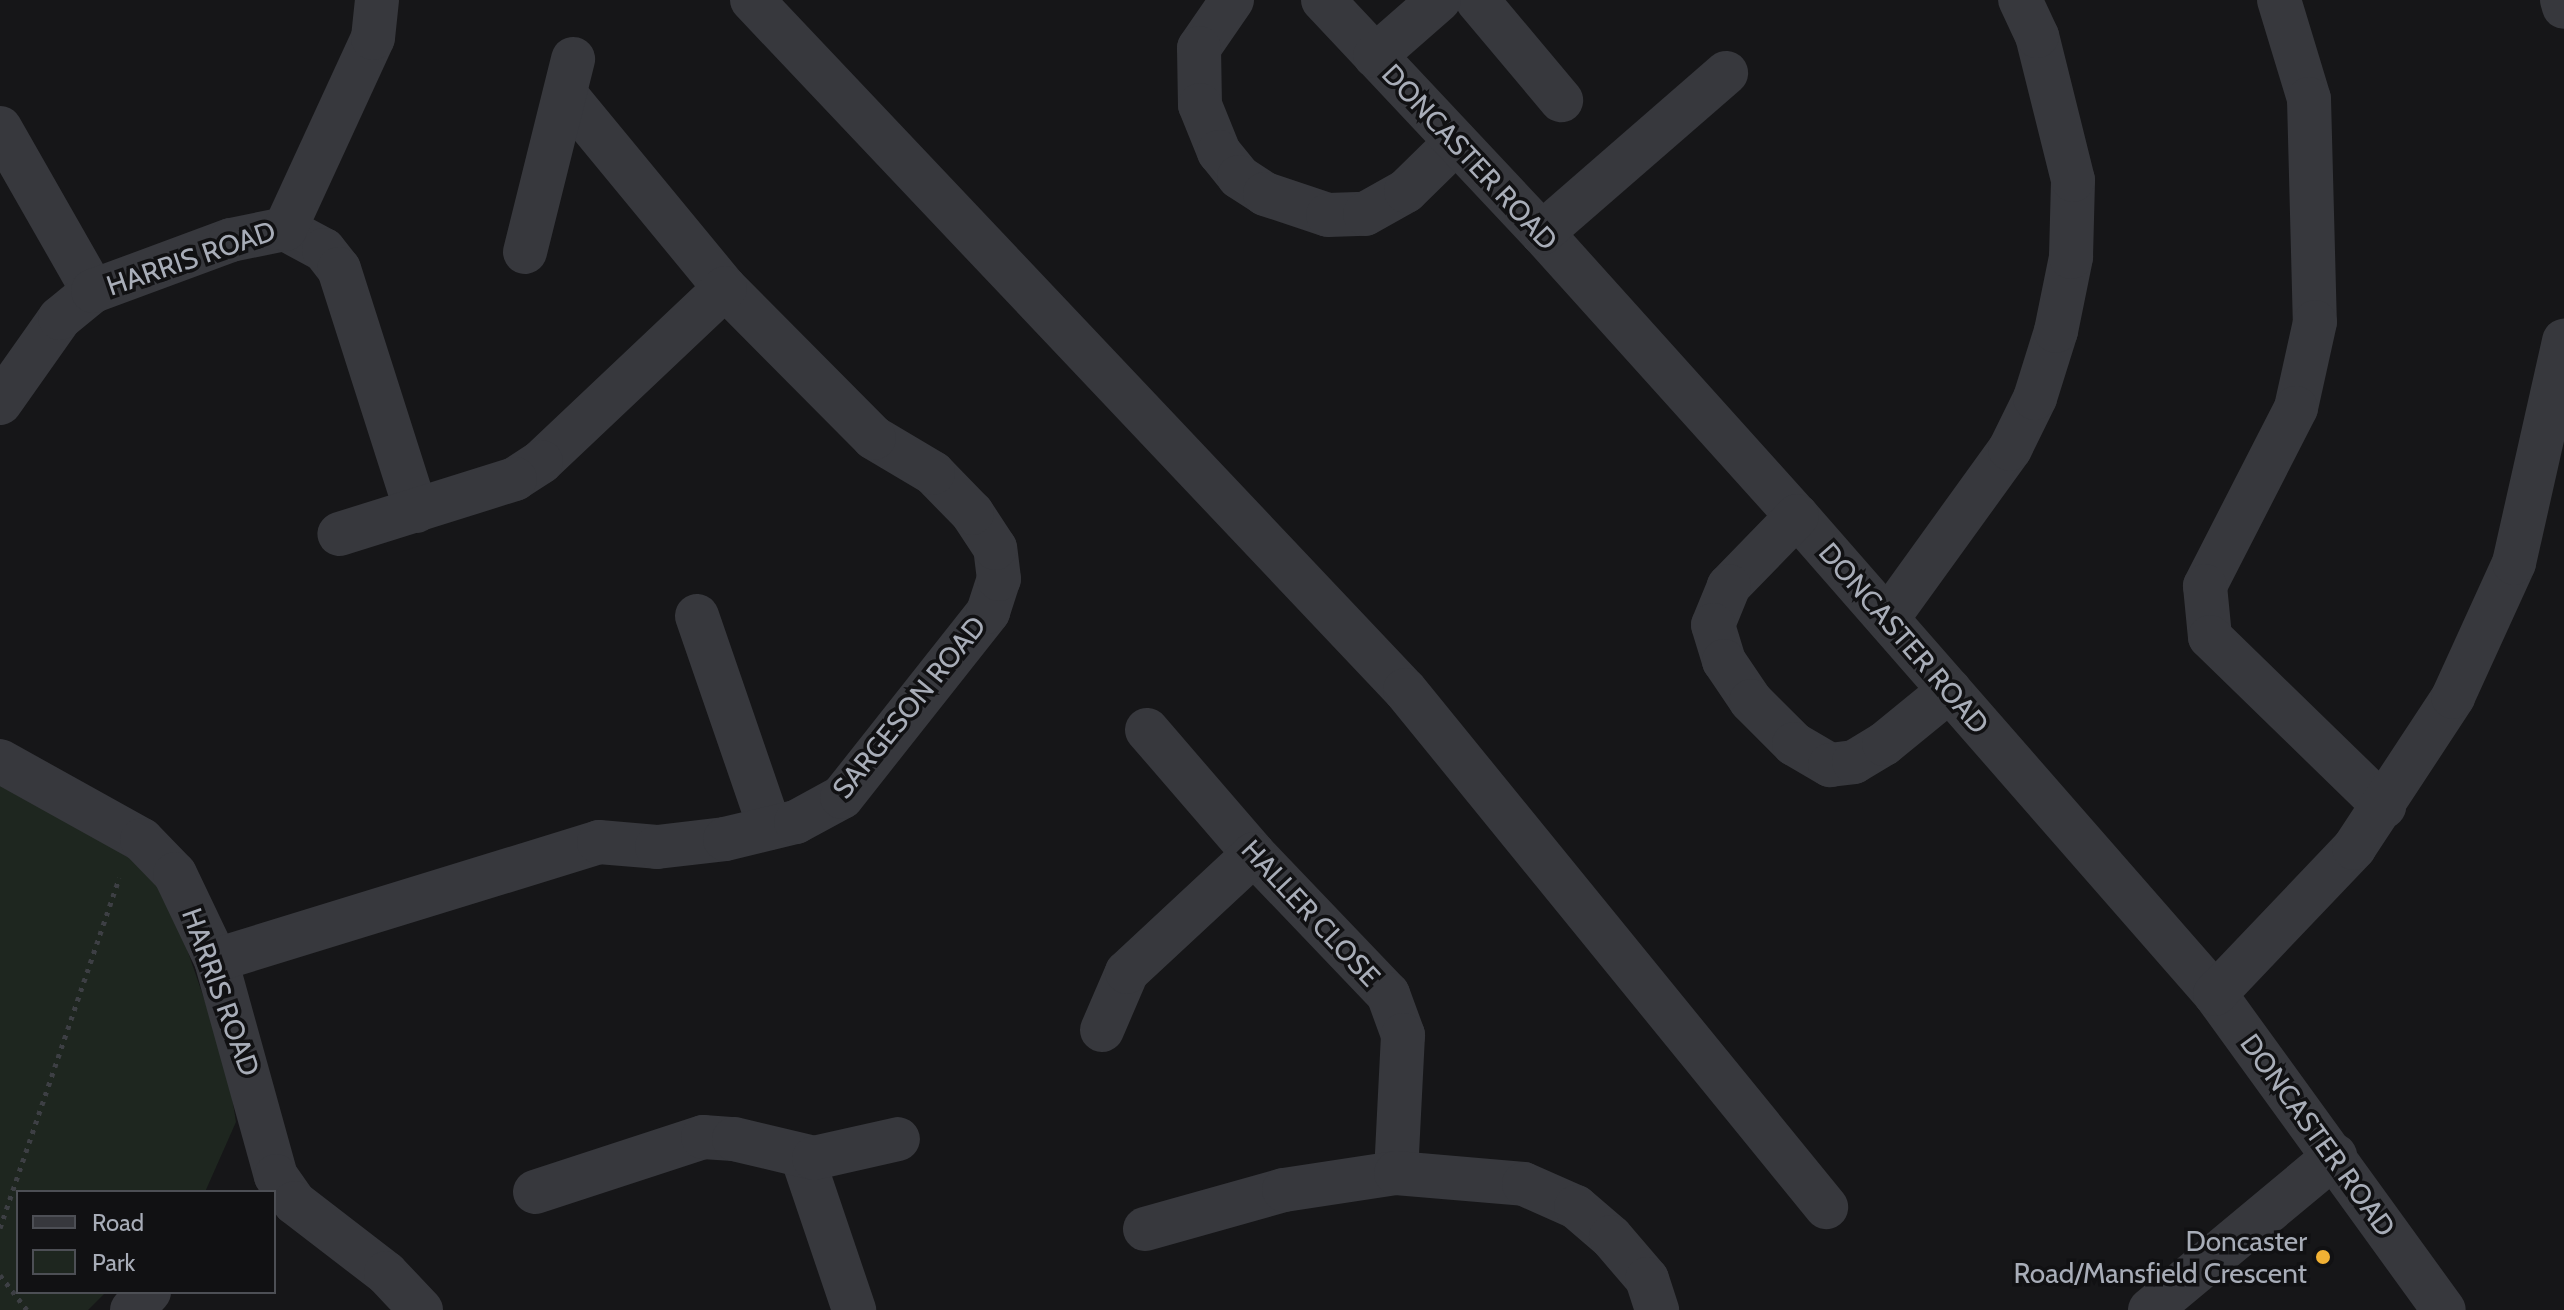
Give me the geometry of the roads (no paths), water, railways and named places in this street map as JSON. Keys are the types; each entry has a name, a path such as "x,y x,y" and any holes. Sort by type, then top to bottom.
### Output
{"street":[{"name":"HARRIS ROAD","path":"0,403 60,318 93,291 231,240 285,229 373,38 377,0"},
{"path":"752,0 1405,690 1826,1207"},
{"path":"1232,0 1199,48 1200,105 1219,152 1239,177 1265,194 1328,215 1365,214 1406,191 1456,142"},
{"name":"DONCASTER ROAD","path":"1323,0 1542,233 1797,516 2215,994 2444,1310"},
{"path":"1375,56 1439,0"},
{"path":"1477,0 1561,100"},
{"path":"1888,618 2010,449 2035,398 2056,331 2071,257 2073,180 2037,36 2020,0"},
{"path":"2279,0 2309,99 2315,322 2296,408 2205,586 2210,637 2384,806"},
{"path":"2562,0 2564,7"},
{"path":"1542,233 1726,73"},
{"name":"SARGESON ROAD","path":"216,960 599,842 657,847 796,822 842,797 988,612 999,579 995,548 972,513 933,473 874,438 725,288 569,77 525,252"},
{"path":"0,128 93,291"},
{"path":"285,229 324,250 339,269 416,511"},
{"path":"339,534 515,479 541,462 725,288"},
{"path":"2215,994 2354,848 2453,697 2514,563 2564,341"},
{"path":"1797,516 1729,586 1713,625 1724,661 1751,701 1794,744 1830,765 1854,762 1874,750 1950,690"},
{"path":"697,616 770,828"},
{"name":"HALLER CLOSE","path":"1147,730 1254,854 1388,994 1403,1035 1396,1173"},
{"name":"HARRIS ROAD","path":"0,761 134,835 175,874 216,960 266,1184"},
{"path":"1102,1030 1127,972 1254,854"},
{"path":"535,1192 703,1137 734,1139 802,1156 841,1156 898,1139"},
{"path":"802,1156 854,1310"},
{"path":"2150,1310 2335,1156"},
{"path":"1145,1229 1284,1190 1396,1173 1524,1184 1576,1207 1611,1237 1647,1279 1657,1310"},
{"path":"276,1191 386,1273 421,1310"},
{"path":"132,1310 147,1294"}],"place":[{"name":"Doncaster Road/Mansfield Crescent","path":"2323,1257"}]}
